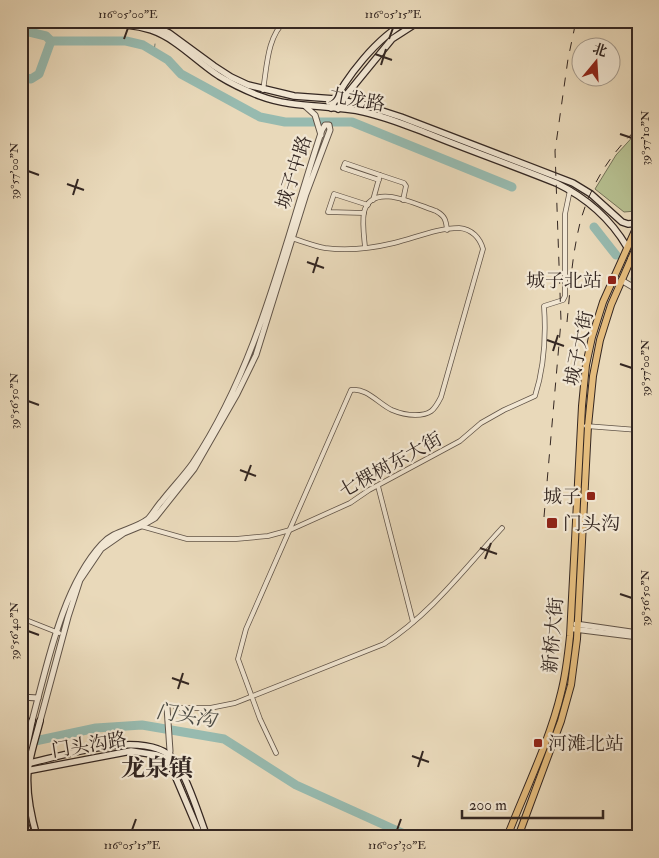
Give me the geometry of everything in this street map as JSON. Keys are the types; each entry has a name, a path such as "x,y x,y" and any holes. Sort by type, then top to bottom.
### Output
{"main road":[{"name":"九龙路","path":"65,21 87,24 115,23 135,25 152,30 184,49 220,76 260,96 290,105 363,112 383,117 461,146 570,190 588,201 618,232 627,247"},
{"name":"九龙路","path":"142,21 169,33 231,77 248,86 294,96 335,99 364,105 401,117 573,183 591,194 622,222 638,224"},
{"path":"331,108 335,99 360,63 393,31 408,21"},
{"path":"338,109 392,39 420,21"},
{"name":"城子大街","path":"585,426 586,365 592,338 603,302 638,224"},
{"name":"城子大街","path":"585,426 600,340 611,304 638,243"},
{"name":"新桥大街","path":"518,837 567,703 574,666 573,627 585,426"},
{"name":"新桥大街","path":"507,837 548,734 559,701 573,627"},
{"path":"37,837 32,820 28,786 29,767 40,720"},
{"name":"城子中路","path":"22,768 32,722"},
{"name":"门头沟路","path":"22,768 126,752 168,758"},
{"path":"168,758 201,837"},
{"path":"168,758 175,761 182,772 207,837"},
{"path":"21,803 30,837"}],"street":[{"path":"263,90 272,40 278,28 285,21"},
{"path":"305,106 314,115 321,135"},
{"path":"21,121 24,126 21,143"},
{"name":"城子中路","path":"32,722 38,698 77,580 88,561 104,542 119,531 139,526 149,518 193,463 234,391 259,330 330,130 329,125 325,126 321,135 301,193 291,238"},
{"path":"380,178 345,163 343,168 380,178 404,183 406,186 403,200"},
{"path":"373,200 380,178"},
{"name":"七棵树东大街","path":"139,526 187,539 260,537 290,530 350,503 460,441 481,423 535,396 540,380 545,319 544,306 563,300 565,296 565,214 570,190"},
{"path":"376,191 392,197"},
{"path":"364,213 328,212 334,194 368,204"},
{"path":"365,247 364,213 368,204 382,195 403,200 442,214 446,220 447,230"},
{"path":"276,753 260,719 238,659 246,629 351,390 357,389 365,392 393,410 409,415 425,415 436,408 441,397 483,249 480,239 472,232 460,228 393,243 365,247 326,248 291,238"},
{"path":"631,258 638,264"},
{"path":"621,280 638,290"},
{"path":"585,426 638,430"},
{"path":"378,486 413,622"},
{"path":"176,708 210,708 235,703 251,695 306,676 384,644 402,633 441,595 502,528"},
{"path":"21,618 60,633"},
{"path":"573,627 638,633"},
{"path":"573,627 638,637"},
{"name":"城子中路","path":"40,720 60,633"},
{"path":"21,697 38,698"},
{"path":"166,707 169,738 168,758"}],"green space":[{"path":"638,131 638,206 636,211 624,212 595,189 616,155"}],"waterway":[{"path":"21,30 46,36 51,41 126,41 143,45 168,60 181,74 260,117 285,122 352,122 512,187"},
{"path":"21,77 31,79 39,74 51,41"},
{"path":"154,52 155,44"},
{"path":"594,227 616,255"},
{"name":"门头沟","path":"21,744 96,728 142,725 224,739 296,785 411,837"}],"railway":[{"path":"544,517 561,321 555,151 568,59 576,21"},
{"path":"567,322 575,248 585,207 598,178 607,164 616,151 638,128"}],"place":[{"name":"城子北站","path":"612,280"},
{"name":"城子","path":"591,496"},
{"name":"门头沟","path":"552,523"},
{"name":"河滩北站","path":"538,743"}],"district":[{"name":"龙泉镇","path":"157,768"}]}
